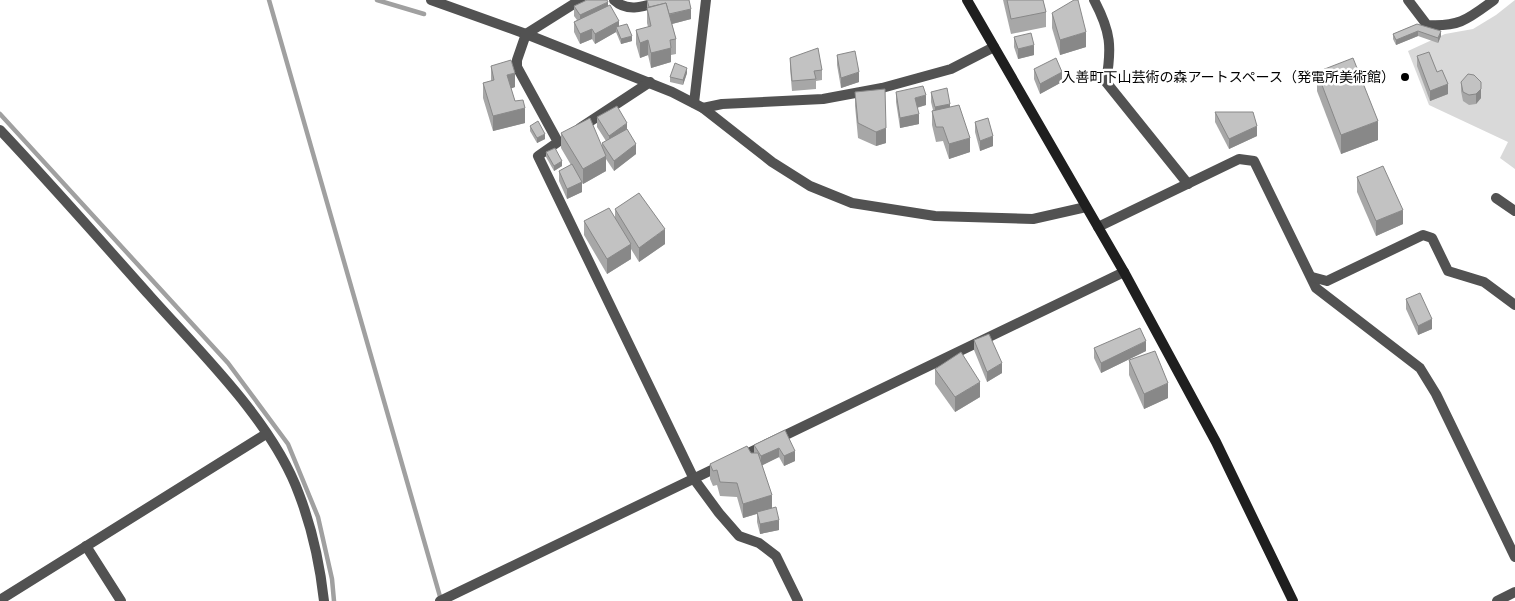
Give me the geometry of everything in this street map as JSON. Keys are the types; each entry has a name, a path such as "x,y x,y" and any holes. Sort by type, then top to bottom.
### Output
{"street":[{"path":"431,0 454,4 650,82 698,105 780,167 810,186 852,203 935,216 1033,219 1086,207"},
{"path":"558,142 517,67 517,60 526,34 580,0"},
{"path":"614,0 621,7 632,9 665,0"},
{"path":"698,105 706,0"},
{"path":"967,0 1124,272 1216,442 1293,601"},
{"path":"1094,0 1105,21 1111,51 1106,82 1188,184"},
{"path":"1408,0 1427,25 1449,26 1469,19 1494,0"},
{"path":"698,105 823,99 882,88 951,69 994,47"},
{"path":"650,82 538,156 694,479 718,513 739,536 759,543 776,556 798,601"},
{"path":"0,130 228,381 266,434 284,462 299,494 321,575 324,601"},
{"path":"1098,227 1239,159 1254,161 1316,288 1420,368 1436,394 1515,557"},
{"path":"1496,198 1515,211"},
{"path":"1312,277 1327,282 1423,235 1432,238 1448,271 1484,282 1515,305"},
{"path":"440,601 1124,272"},
{"path":"0,600 266,434"},
{"path":"86,546 121,601"},
{"path":"1497,601 1515,592"}],"shaded area":[{"path":"1515,0 1515,169 1500,158 1508,142 1429,105 1408,51 1445,34 1473,29 1496,15"}],"building":[{"path":"587,0 607,0 608,2 580,15 574,6"},
{"path":"647,0 689,0 691,9 669,14 666,3 649,7"},
{"path":"1007,0 1043,0 1046,12 1011,19"},
{"path":"1074,0 1078,0 1086,32 1060,40 1052,13"},
{"path":"666,3 676,39 670,40 671,48 651,53 648,40 640,43 636,30 651,26 647,8"},
{"path":"610,5 619,21 595,34 592,29 580,34 574,22"},
{"path":"627,24 632,36 621,39 616,27"},
{"path":"1417,24 1441,31 1438,38 1418,31 1396,40 1393,34"},
{"path":"1031,33 1034,45 1018,49 1014,37"},
{"path":"818,48 822,70 814,71 816,79 792,81 790,58"},
{"path":"855,51 859,72 841,78 837,55"},
{"path":"1429,52 1437,72 1442,70 1448,84 1430,91 1417,56"},
{"path":"1056,58 1062,72 1040,84 1034,69"},
{"path":"1353,58 1378,121 1341,135 1317,72"},
{"path":"511,60 515,73 507,75 515,101 523,100 525,108 493,116 483,83 494,80 491,66"},
{"path":"675,63 687,68 683,80 670,77"},
{"path":"1468,74 1474,75 1481,82 1481,89 1476,94 1469,95 1463,92 1461,82"},
{"path":"923,86 926,95 915,98 919,114 900,118 896,92"},
{"path":"947,88 950,104 935,107 931,92"},
{"path":"885,89 886,128 876,132 858,123 855,92"},
{"path":"959,105 970,138 949,144 943,127 936,127 932,111"},
{"path":"617,106 627,123 609,136 597,117"},
{"path":"1215,112 1253,112 1257,126 1229,139"},
{"path":"590,118 606,156 583,169 561,133"},
{"path":"988,118 993,136 980,141 975,122"},
{"path":"538,121 545,134 537,138 530,126"},
{"path":"627,129 636,144 614,161 602,143"},
{"path":"555,148 562,161 554,166 546,152"},
{"path":"572,164 582,182 567,189 559,171"},
{"path":"1383,166 1403,210 1376,221 1357,177"},
{"path":"639,193 665,229 639,248 615,209"},
{"path":"609,208 631,244 607,259 584,221"},
{"path":"1420,293 1432,319 1418,326 1406,299"},
{"path":"1140,328 1146,341 1101,363 1094,348"},
{"path":"989,334 1002,363 987,372 974,340"},
{"path":"1155,351 1168,383 1144,394 1129,360"},
{"path":"961,352 980,382 955,397 935,369"},
{"path":"785,430 795,451 784,456 779,448 761,456 754,445"},
{"path":"747,446 751,453 758,453 772,495 743,504 737,483 720,482 717,470 713,471 710,464"},
{"path":"776,507 779,520 760,524 757,512"}],"waterway":[{"path":"269,0 441,600"},
{"path":"377,0 424,14"},
{"path":"0,114 228,363 288,444 318,517 332,579 334,601"}],"place":[{"name":"入善町下山芸術の森アートスペース（発電所美術館）","path":"1405,77"}]}
